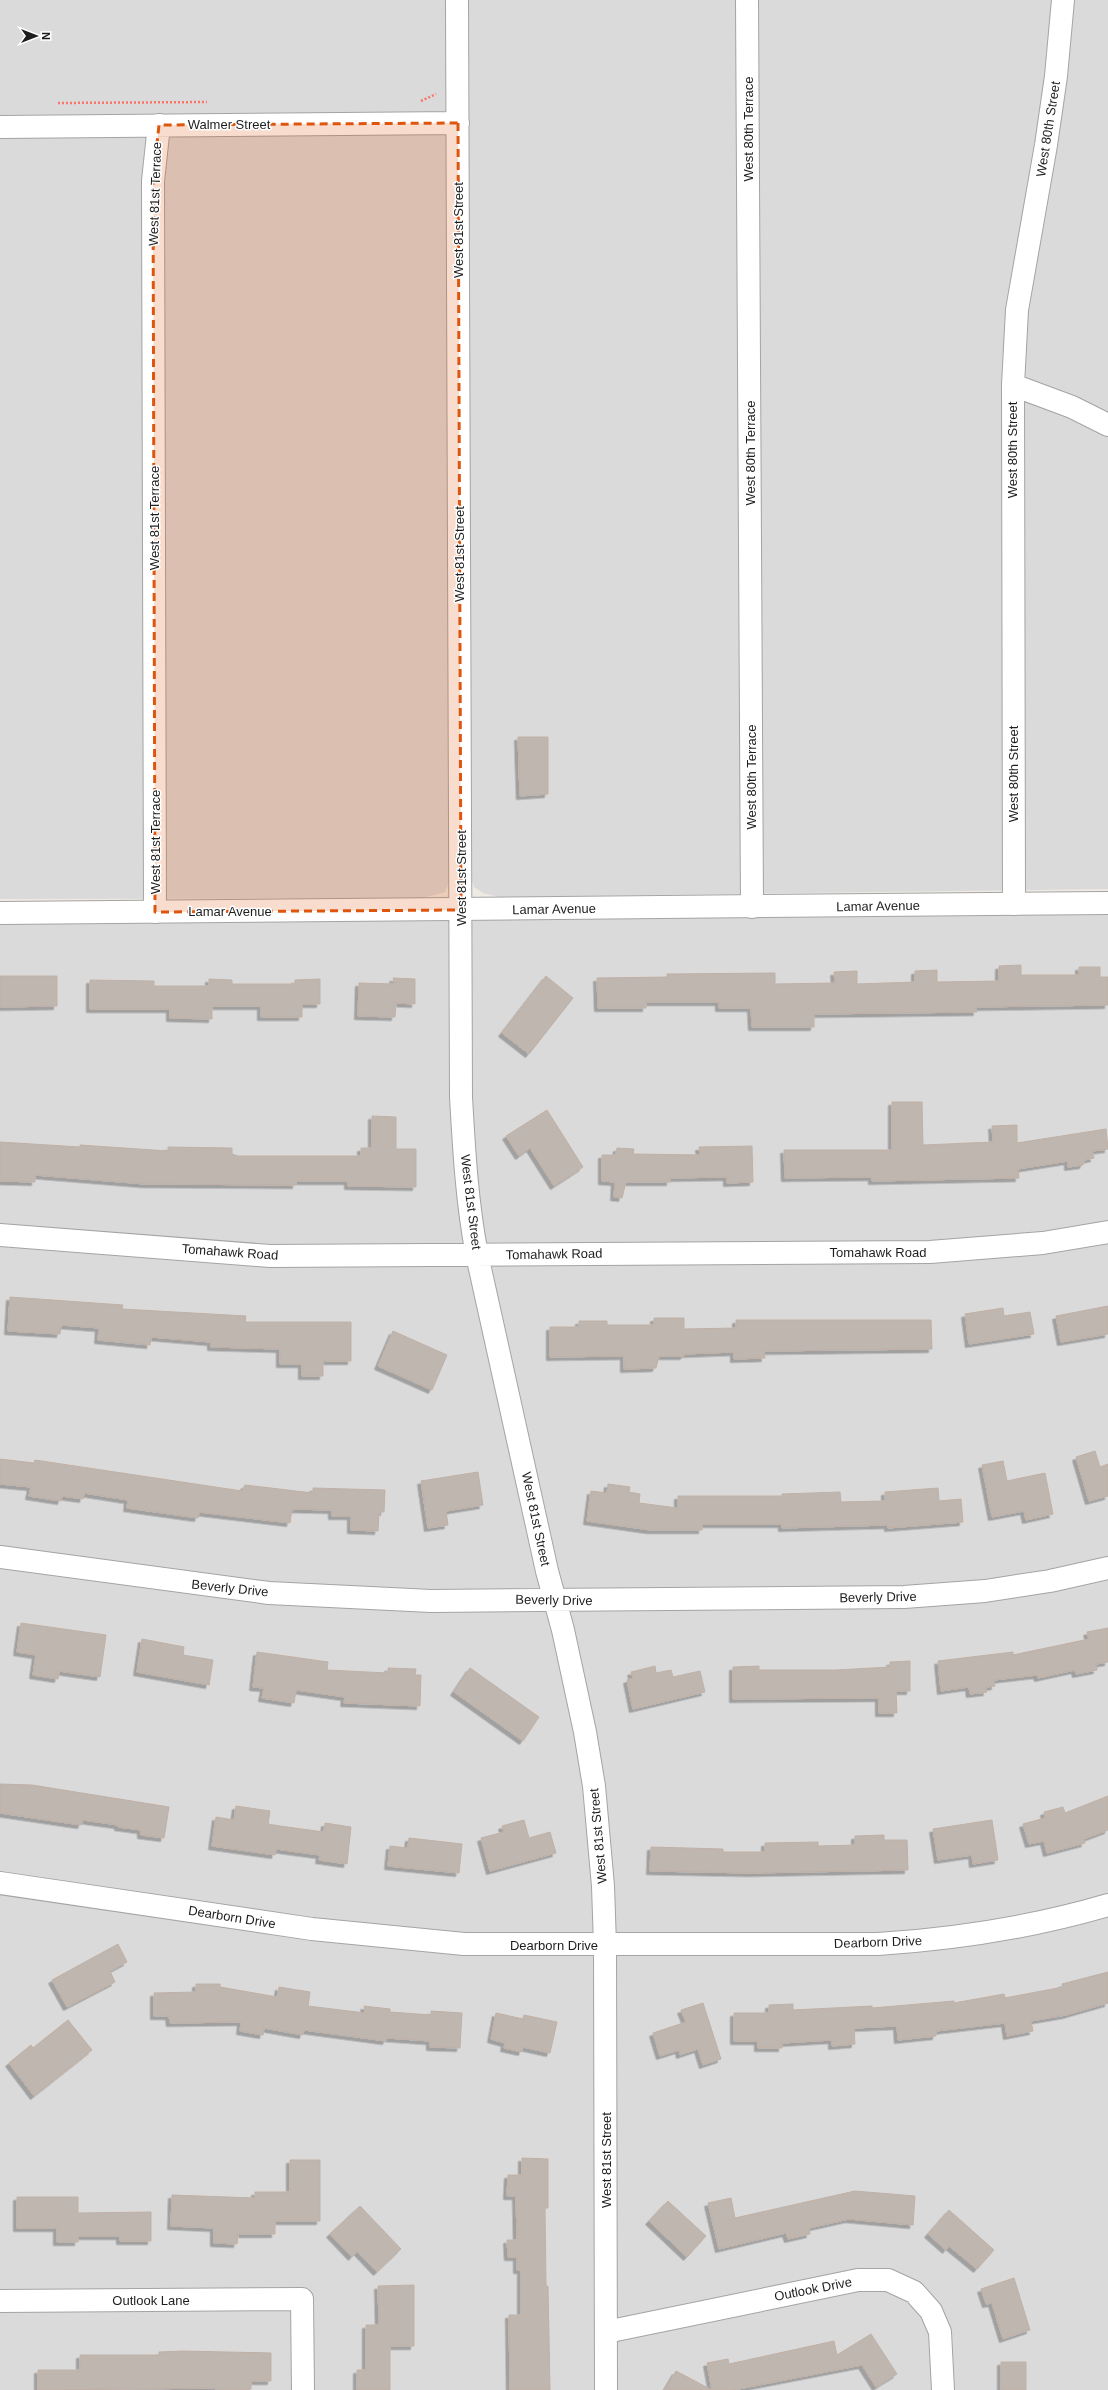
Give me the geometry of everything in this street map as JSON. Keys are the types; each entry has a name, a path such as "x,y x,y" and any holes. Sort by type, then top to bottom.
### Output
{"street":[{"name":"West 81st Street","path":"457,0 461,1097 464,1159 477,1255 568,1652 594,1786 603,1886 605,1945 606,2390"},
{"name":"West 80th Terrace","path":"747,0 752,907"},
{"name":"West 80th Street","path":"1014,904 1013,385 1017,310 1046,145 1056,76 1063,0"},
{"name":"Walmer Street","path":"0,126 458,122"},
{"name":"West 81st Terrace","path":"155,912 153,181 159,125"},
{"path":"1013,385 1072,407 1108,425"},
{"name":"Lamar Avenue","path":"0,913 1108,903"},
{"name":"Tomahawk Road","path":"0,1235 270,1256 576,1253 734,1255 930,1252 1042,1243 1108,1232"},
{"name":"Beverly Drive","path":"0,1557 269,1593 415,1600 556,1601 904,1598 985,1591 1050,1581 1108,1568"},
{"name":"Dearborn Drive","path":"0,1883 95,1896 312,1930 464,1944 878,1944 934,1940 1012,1928 1070,1916 1108,1905"},
{"name":"Outlook Drive","path":"606,2332 858,2280 888,2280 914,2292 931,2311 940,2332 942,2390"},
{"name":"Outlook Lane","path":"0,2301 302,2299 303,2390"}],"highlighted area":[{"path":"458,123 461,910 155,912 153,181 159,125"}],"shaded area":[{"path":"0,0 449,0 450,880 445,892 423,898 0,899"},
{"path":"467,0 1108,0 1108,889 499,897 483,893 474,887 471,877"},
{"path":"1108,914 1108,2390 0,2390 0,924 658,916"}],"building":[{"path":"518,737 548,737 548,794 520,796"},
{"path":"1021,965 1021,975 1079,975 1079,967 1100,967 1100,977 1108,977 1108,1005 976,1007 977,1012 814,1014 814,1027 752,1027 751,1008 719,1008 719,1002 646,1002 646,1008 598,1008 597,978 667,977 667,974 775,973 775,984 835,983 834,972 857,971 857,984 915,982 915,971 937,970 937,982 999,981 999,966"},
{"path":"0,976 57,976 57,1006 0,1007"},
{"path":"546,976 573,998 529,1054 502,1033"},
{"path":"393,978 415,979 415,1004 396,1003 395,1017 358,1016 359,983 395,984"},
{"path":"209,979 232,980 232,984 295,984 295,980 320,979 320,1004 302,1004 302,1017 261,1017 261,1006 212,1006 212,1019 170,1018 170,1009 90,1009 90,980 154,981 154,986 209,986"},
{"path":"892,1102 922,1102 923,1145 993,1142 992,1126 1017,1125 1017,1143 1106,1129 1108,1149 1092,1151 1094,1158 1085,1160 1083,1165 1068,1167 1068,1161 1018,1169 1019,1178 872,1181 872,1177 785,1178 784,1150 892,1150"},
{"path":"547,1110 583,1167 554,1186 530,1148 519,1156 506,1136"},
{"path":"372,1116 396,1117 396,1149 416,1149 416,1187 348,1186 348,1181 296,1181 296,1185 145,1184 35,1175 35,1182 0,1181 0,1142 80,1147 80,1145 168,1151 168,1147 232,1148 232,1154 238,1156 361,1156 361,1148 372,1148"},
{"path":"752,1146 753,1182 727,1183 727,1177 670,1178 670,1182 626,1182 622,1198 614,1197 615,1182 602,1181 602,1155 616,1155 617,1148 634,1149 633,1154 700,1155 699,1147"},
{"path":"10,1297 123,1305 122,1309 246,1316 245,1322 351,1322 351,1361 323,1361 323,1376 302,1376 302,1364 280,1364 280,1349 211,1347 211,1342 151,1337 150,1345 98,1340 99,1328 61,1325 60,1334 8,1331"},
{"path":"1108,1306 1108,1334 1061,1342 1056,1316"},
{"path":"1003,1308 1004,1316 1030,1312 1034,1334 969,1344 965,1314"},
{"path":"654,1318 684,1318 684,1329 736,1328 736,1320 931,1320 932,1349 764,1351 765,1358 734,1359 734,1352 684,1354 684,1356 659,1356 656,1368 624,1369 624,1356 550,1357 550,1327 579,1327 579,1321 607,1321 607,1325 654,1325"},
{"path":"393,1331 447,1355 432,1390 378,1366"},
{"path":"1095,1451 1100,1467 1108,1464 1108,1496 1089,1501 1076,1457"},
{"path":"0,1459 34,1463 35,1460 242,1491 245,1485 313,1493 313,1488 385,1490 384,1512 379,1512 378,1531 351,1530 351,1516 332,1516 332,1510 292,1509 290,1523 199,1512 198,1518 127,1508 128,1500 84,1493 83,1499 62,1496 61,1501 29,1496 31,1487 0,1484"},
{"path":"1003,1461 1007,1481 1045,1473 1053,1514 1026,1520 1024,1511 992,1517 982,1465"},
{"path":"478,1472 483,1505 446,1511 448,1525 428,1528 421,1481"},
{"path":"608,1484 630,1487 629,1492 640,1494 639,1503 678,1508 678,1496 782,1496 782,1494 840,1492 841,1502 885,1501 885,1492 938,1488 939,1501 961,1499 963,1522 888,1528 888,1525 782,1528 782,1524 702,1524 702,1530 650,1530 587,1521 591,1491 607,1493"},
{"path":"21,1623 106,1635 100,1677 59,1671 58,1679 33,1675 36,1655 17,1652"},
{"path":"1108,1628 1108,1662 1096,1664 1097,1670 1076,1674 1075,1670 1038,1678 1037,1675 994,1680 995,1686 986,1687 987,1692 970,1694 969,1687 941,1691 938,1661 1013,1652 1013,1655 1089,1639 1087,1632"},
{"path":"142,1639 184,1647 183,1655 213,1660 209,1685 137,1672"},
{"path":"257,1652 328,1662 327,1670 388,1673 388,1668 416,1669 415,1675 421,1675 420,1706 344,1703 345,1697 296,1690 294,1703 262,1698 264,1688 253,1687"},
{"path":"910,1661 910,1691 896,1691 897,1713 879,1713 879,1698 733,1699 733,1667 759,1666 759,1670 836,1670 890,1667 890,1662"},
{"path":"655,1666 656,1673 671,1670 673,1677 700,1671 705,1692 633,1709 627,1680 633,1678 631,1672"},
{"path":"470,1668 539,1717 523,1741 454,1692"},
{"path":"0,1784 32,1785 169,1807 164,1838 141,1835 141,1830 118,1827 118,1825 83,1820 81,1825 0,1813"},
{"path":"1108,1796 1108,1830 1084,1839 1085,1843 1047,1853 1044,1841 1029,1844 1023,1824 1045,1818 1044,1812 1063,1807 1065,1813"},
{"path":"236,1806 270,1811 268,1824 324,1832 325,1823 351,1827 347,1864 319,1860 320,1855 276,1849 275,1855 212,1846 216,1817 234,1820"},
{"path":"524,1820 529,1838 550,1832 556,1853 490,1871 481,1838 504,1832 502,1826"},
{"path":"992,1820 998,1860 973,1864 972,1855 938,1860 933,1829"},
{"path":"884,1835 884,1840 907,1840 908,1870 751,1873 650,1871 651,1847 723,1849 723,1852 765,1852 765,1843 818,1842 818,1846 855,1845 855,1836"},
{"path":"409,1838 462,1844 459,1873 388,1866 390,1846 408,1848"},
{"path":"118,1944 127,1962 110,1971 115,1982 67,2007 52,1980"},
{"path":"1108,1972 1108,2003 1066,2015 1031,2021 1033,2031 1007,2036 1005,2023 936,2031 936,2036 898,2040 897,2026 854,2028 855,2044 832,2046 832,2040 782,2043 782,2048 758,2048 758,2041 734,2041 734,2013 769,2013 769,2005 793,2004 793,2010 872,2006 872,2008 954,2001 954,2003 1004,1994 1005,1998 1063,1987 1062,1984"},
{"path":"196,1984 220,1984 220,1987 277,1997 279,1987 310,1992 308,2006 365,2013 364,2006 390,2009 390,2012 431,2015 431,2011 462,2013 460,2048 430,2047 430,2041 387,2038 386,2041 304,2030 303,2035 264,2028 263,2035 240,2031 241,2022 170,2023 169,2016 154,2016 154,1993 196,1992"},
{"path":"703,2003 721,2059 703,2065 698,2049 680,2055 679,2050 660,2056 653,2033 686,2022 681,2010"},
{"path":"496,2013 523,2019 524,2015 557,2022 550,2053 523,2047 522,2052 504,2048 505,2043 491,2039"},
{"path":"68,2020 92,2050 34,2096 9,2063 31,2045 33,2048"},
{"path":"522,2158 548,2159 548,2208 545,2208 550,2390 510,2390 509,2315 521,2315 521,2270 517,2270 517,2257 508,2257 507,2240 517,2240 516,2196 507,2196 508,2175 522,2175"},
{"path":"290,2160 320,2160 320,2221 275,2221 275,2234 238,2234 237,2244 214,2243 214,2228 171,2226 172,2195 255,2198 255,2192 290,2192"},
{"path":"855,2191 915,2196 913,2225 849,2219 809,2228 810,2234 788,2239 786,2233 719,2249 708,2203 731,2198 735,2218"},
{"path":"17,2197 78,2197 78,2213 151,2212 151,2241 120,2241 120,2236 78,2236 78,2242 57,2242 57,2228 17,2228"},
{"path":"668,2201 706,2236 687,2257 649,2221"},
{"path":"360,2206 401,2249 377,2272 357,2251 352,2257 330,2234"},
{"path":"949,2210 994,2250 977,2269 949,2246 946,2250 928,2234"},
{"path":"1014,2278 1030,2330 1003,2339 992,2303 986,2304 981,2289"},
{"path":"414,2285 414,2346 390,2346 390,2390 357,2390 357,2370 366,2370 366,2325 379,2325 378,2286"},
{"path":"871,2334 897,2374 876,2387 862,2365 733,2390 712,2390 707,2363 728,2359 729,2364 834,2341 837,2355"},
{"path":"183,2351 271,2353 271,2381 251,2381 251,2389 240,2390 216,2390 216,2388 38,2390 38,2370 80,2370 80,2355 159,2355 159,2352"},
{"path":"1001,2362 1026,2362 1026,2390 1001,2390"},
{"path":"676,2371 712,2390 665,2390"}]}
